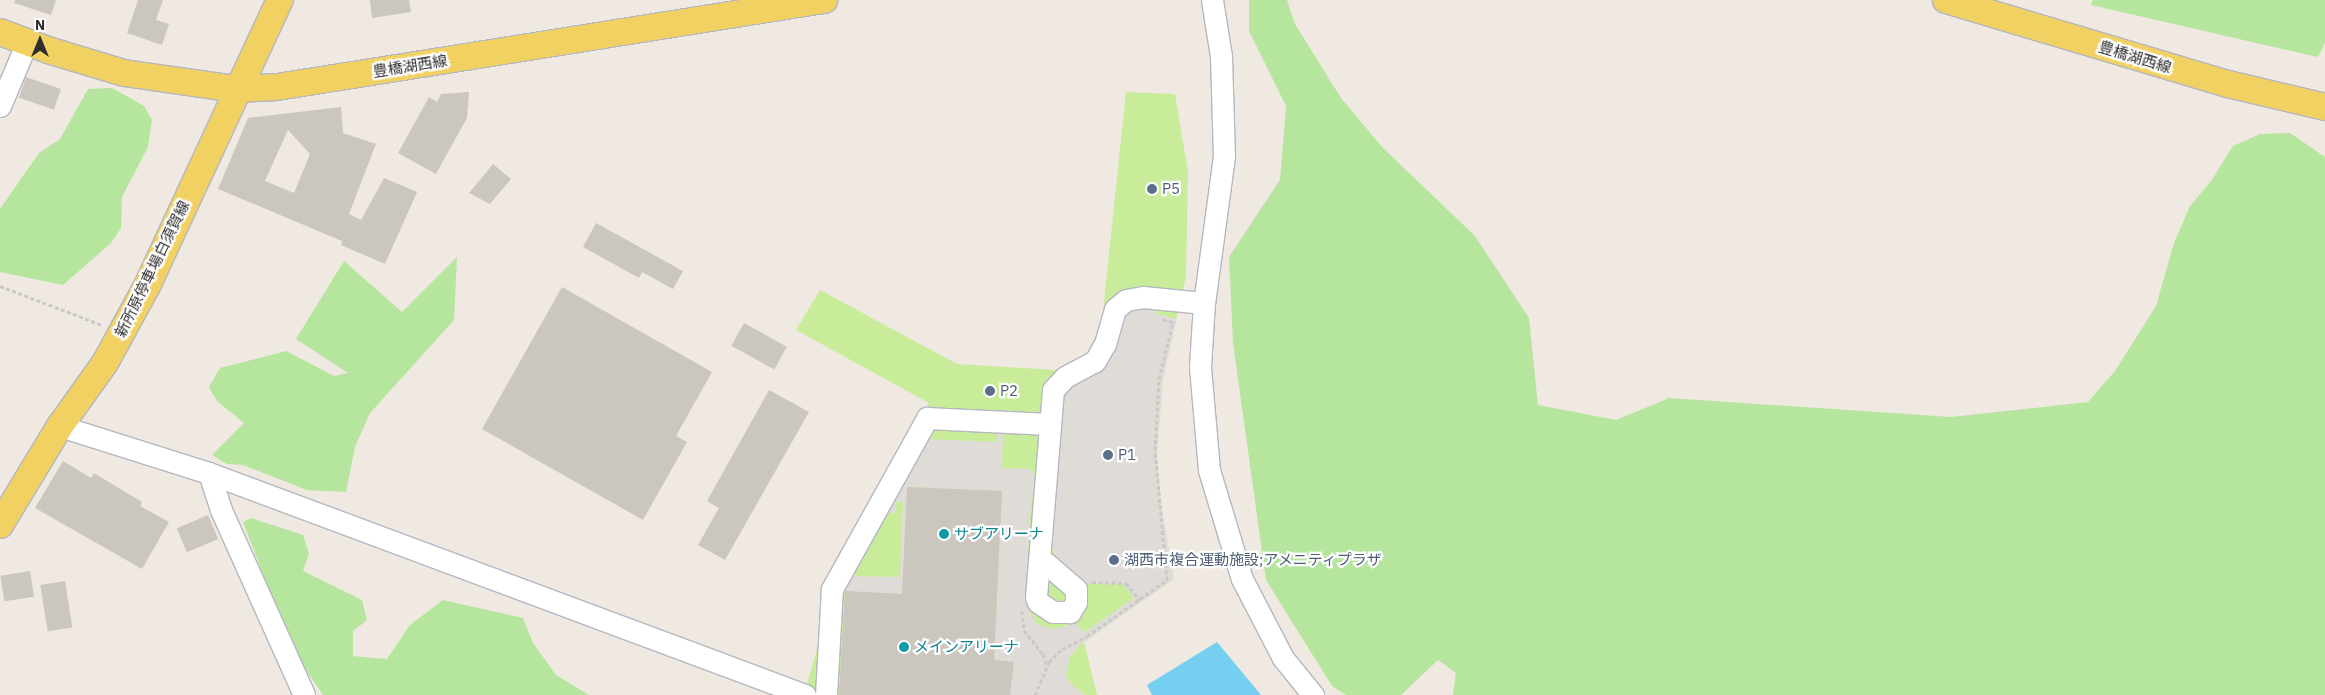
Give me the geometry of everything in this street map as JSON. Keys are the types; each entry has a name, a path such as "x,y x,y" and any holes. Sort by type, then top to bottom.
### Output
{"main road":[{"name":"新所原停車場白須賀線","path":"0,525 60,426 105,363 148,284 280,0"},
{"name":"豊橋湖西線","path":"0,32 124,73 237,89 277,87 790,3 824,0"},
{"name":"豊橋湖西線","path":"1946,0 2228,84 2325,107"}],"street":[{"path":"1212,0 1221,56 1224,156 1204,302 1200,367 1210,470 1242,579 1283,658 1313,695"},
{"path":"0,106 27,42"},
{"path":"1041,559 1049,424 1053,390 1065,377 1095,360 1105,344 1115,309 1130,298 1153,297 1204,302"},
{"path":"826,695 832,589 927,418 1049,424"},
{"path":"60,426 209,473 805,695"},
{"path":"209,473 221,510 304,695"}],"path":[{"path":"0,286 121,333"},
{"path":"1036,695 1049,662 1058,653 1164,584 1168,576 1158,504 1155,450 1159,382 1173,322 1152,317 1153,297"},
{"path":"1086,581 1126,583 1140,600"}],"green space":[{"path":"1249,0 1287,0 1295,24 1341,98 1382,147 1475,236 1529,318 1538,405 1616,420 1669,398 1951,417 2088,402 2115,371 2156,306 2174,243 2190,206 2211,181 2233,146 2260,134 2290,133 2325,157 2325,695 1453,695 1456,673 1438,660 1401,695 1346,695 1332,686 1266,580 1233,343 1229,257 1280,180 1286,106 1249,31"},
{"path":"2093,0 2325,0 2325,43 2318,57 2091,5"},
{"path":"112,88 144,106 152,120 148,147 122,197 121,228 111,243 63,285 0,272 0,209 39,153 60,139 88,89"},
{"path":"1126,92 1175,94 1188,172 1186,276 1163,378 1157,453 1161,504 1174,579 1084,642 1097,695 804,695 819,642 824,587 929,403 796,330 820,290 957,364 1055,370 1088,353 1102,320"},
{"path":"457,257 454,320 370,413 355,447 346,492 307,490 243,465 227,464 212,455 244,423 217,401 209,387 220,368 286,351 334,376 348,373 296,339 344,261 402,312"},
{"path":"251,518 303,535 309,554 303,571 362,600 367,620 353,631 353,656 387,659 410,625 443,600 523,618 533,643 556,675 589,695 323,695 297,657 273,600 243,522"}],"shaded area":[{"path":"1134,306 1157,306 1156,314 1177,319 1163,378 1157,453 1161,504 1174,579 1081,644 1070,657 1066,674 1069,682 1085,695 1010,695 994,660 1002,491 908,487 903,578 940,596 843,591 837,695 833,695 838,589 856,563 859,564 854,576 900,577 903,502 896,502 896,513 886,512 928,439 997,442 998,429 1003,429 1002,468 1030,469 1036,477 1035,493 1031,499 1027,569 1030,573 1030,612 1038,625 1055,629 1074,623 1085,632 1134,598 1124,585 1084,583 1058,562 1051,545 1059,398 1121,317"}],"water":[{"path":"1217,642 1261,695 1152,695 1147,685"}],"building":[{"path":"15,0 56,0 51,15 14,3"},
{"path":"138,0 163,0 156,20 169,24 162,45 127,33"},
{"path":"370,0 409,0 411,12 372,18"},
{"path":"26,77 61,89 54,110 19,98"},
{"path":"469,92 467,118 436,174 398,153 429,97 437,102 441,94"},
{"path":"341,107 343,133 376,144 349,214 361,220 384,178 417,192 385,264 341,245 342,241 218,189 248,118","holes":["288,130 310,154 294,193 265,181"]},
{"path":"493,164 511,179 490,204 469,193"},
{"path":"596,223 683,271 673,289 642,272 639,278 583,247"},
{"path":"562,287 712,372 676,436 687,442 643,520 482,429"},
{"path":"744,323 787,347 774,369 731,346"},
{"path":"769,390 809,412 725,560 698,545 719,508 707,501"},
{"path":"63,461 91,478 94,473 142,502 140,506 169,522 142,569 35,508"},
{"path":"907,487 1002,491 994,660 1014,662 1010,695 839,695 845,591 902,594"},
{"path":"208,515 218,539 187,552 177,528"},
{"path":"30,571 34,597 4,601 0,576"},
{"path":"65,581 72,627 48,631 40,585"}],"place":[{"name":"P5","path":"1152,189"},
{"name":"P2","path":"990,391"},
{"name":"P1","path":"1108,455"},
{"name":"サブアリーナ","path":"944,534"},
{"name":"湖西市複合運動施設;アメニティプラザ","path":"1114,560"},
{"name":"メインアリーナ","path":"904,647"}]}
